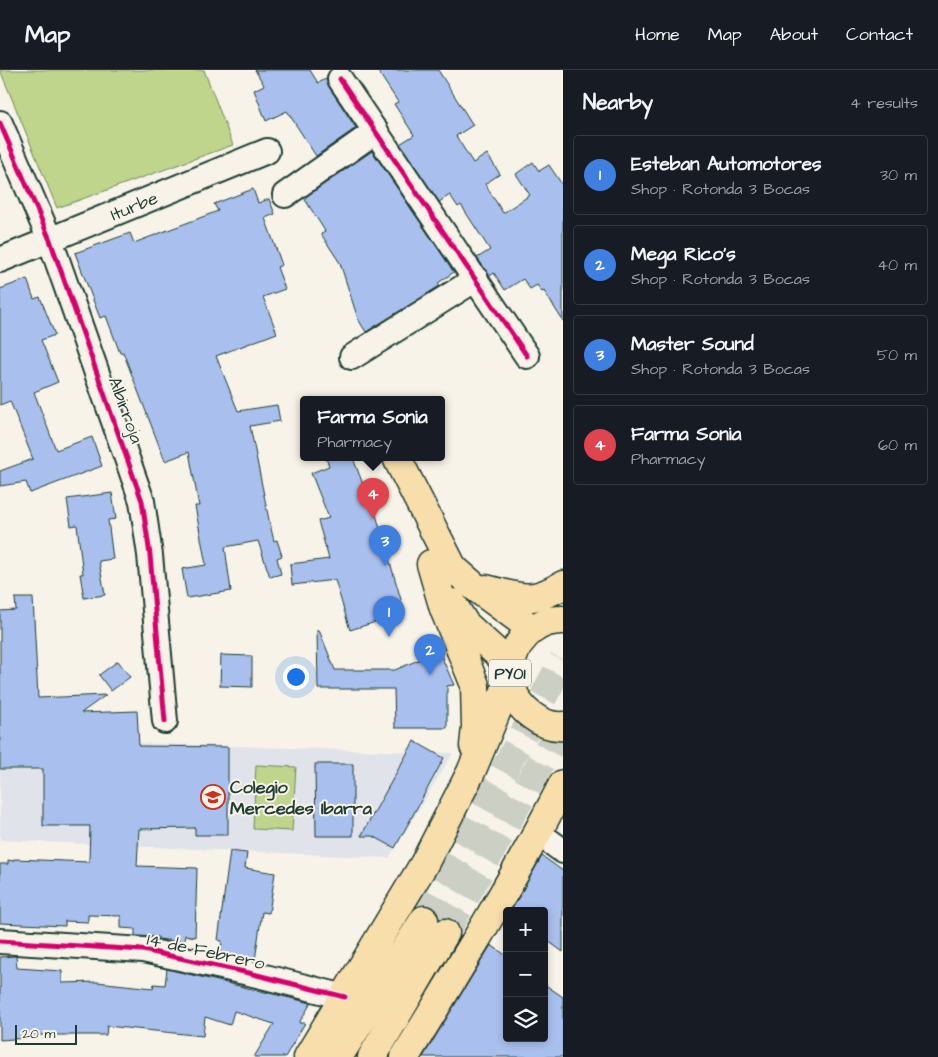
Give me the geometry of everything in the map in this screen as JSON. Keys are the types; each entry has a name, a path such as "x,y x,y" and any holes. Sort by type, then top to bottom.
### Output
{"highway":[{"path":"399,461 453,568 475,586 547,624 563,594"},
{"path":"308,1057 421,870 471,772 510,672 465,624 447,596 431,564 444,609 475,685 476,727 471,772"},
{"path":"475,586 520,598 533,598 547,594 563,585"},
{"name":"PY01","path":"547,624 522,639 514,651 510,672 514,696 525,711 539,721 556,727 563,726"},
{"path":"405,1057 493,914 563,784"},
{"path":"338,1057 434,926 372,1057"}],"street":[{"path":"340,79 527,356"},
{"name":"Albirroja","path":"0,123 50,240 142,501 150,555 165,721"},
{"path":"286,195 376,131"},
{"name":"Iturbe","path":"0,260 267,151"},
{"path":"352,358 476,279"},
{"path":"538,833 563,851"},
{"name":"14 de Febrero","path":"0,941 143,950 249,973 345,997"}],"shaded area":[{"name":"Colegio Mercedes Ibarra","path":"0,739 453,753 389,858 0,840"}],"green space":[{"path":"0,70 204,70 233,145 57,208"},
{"path":"256,765 296,767 292,831 253,829"}],"building":[{"path":"255,70 310,70 318,83 326,79 329,87 356,128 316,156 287,111 266,121 254,90 264,85"},
{"path":"377,70 438,70 473,125 456,136 473,163 487,154 500,174 485,184 503,213 530,195 516,174 533,162 539,171 549,165 563,186 563,321 544,291 542,292 537,285 530,289 523,279 505,290 494,273 490,276 477,258 490,250 461,205 458,207 450,195 439,202 400,144 414,135 394,104 398,102"},
{"path":"372,151 454,272 438,283 440,286 366,332 358,319 340,263 321,234 325,231 304,198"},
{"path":"253,189 258,203 269,199 275,214 265,218 282,265 277,267 285,289 263,297 277,333 216,356 238,411 277,405 280,421 250,426 274,541 277,540 282,556 277,558 281,574 270,577 258,541 225,547 231,591 187,598 182,569 206,565 195,506 199,506 189,452 165,461 123,352 120,353 106,316 100,318 75,253 130,233 134,243 218,211 214,204"},
{"path":"27,279 34,299 40,297 55,335 41,340 58,382 34,392 56,450 92,437 102,466 30,493 26,482 0,486 0,471 33,459 10,401 0,405 0,289"},
{"path":"327,461 354,461 372,508 374,508 405,613 350,630 335,580 292,585 290,564 329,559 318,521 329,518 311,473 329,466"},
{"path":"112,493 116,519 108,520 113,559 99,561 105,595 84,598 80,574 83,574 77,525 71,526 67,499"},
{"path":"15,598 33,598 38,698 106,695 81,713 137,711 139,746 228,747 228,835 195,835 195,828 139,829 137,866 197,868 195,937 185,935 184,942 158,939 158,937 135,936 135,929 121,928 121,916 88,915 88,922 65,921 65,926 0,923 0,864 8,864 8,860 13,861 14,859 89,862 90,826 43,826 43,769 0,769 0,611 16,610"},
{"path":"317,630 319,630 335,670 395,670 439,651 454,685 447,686 447,728 395,728 394,689 318,689"},
{"path":"221,655 252,656 252,687 220,686"},
{"path":"118,661 130,677 111,691 99,675"},
{"path":"414,741 444,758 395,848 373,836 361,836"},
{"path":"315,764 353,764 353,836 316,836"},
{"path":"230,851 247,853 245,868 275,873 269,913 262,912 255,960 220,953 222,941 218,940"},
{"path":"542,856 563,871 563,952 548,941 548,907 513,907"},
{"path":"491,945 503,953 503,1042 548,1042 548,987 563,997 563,1057 423,1057"},
{"path":"16,956 17,968 62,971 62,983 97,982 153,988 154,984 165,985 167,969 311,1003 299,1023 305,1023 285,1057 254,1057 274,1024 234,1011 230,1025 205,1017 203,1036 107,1026 106,1035 39,1035 39,1037 0,1040 0,957"}],"tunnel":[{"path":"424,920 563,660"},
{"path":"445,933 563,723"}],"cycle path":[{"path":"340,79 527,356"},
{"path":"0,123 50,240 142,501 150,555 165,721"},
{"path":"0,941 143,950 249,973 345,997"}],"place":[{"name":"Farma Sonia","path":"373,519"},
{"name":"Master Sound","path":"385,566"},
{"name":"Esteban Automotores","path":"389,637"},
{"name":"Mega Rico's","path":"430,675"},
{"name":"Colegio Mercedes Ibarra","path":"213,797"}]}
